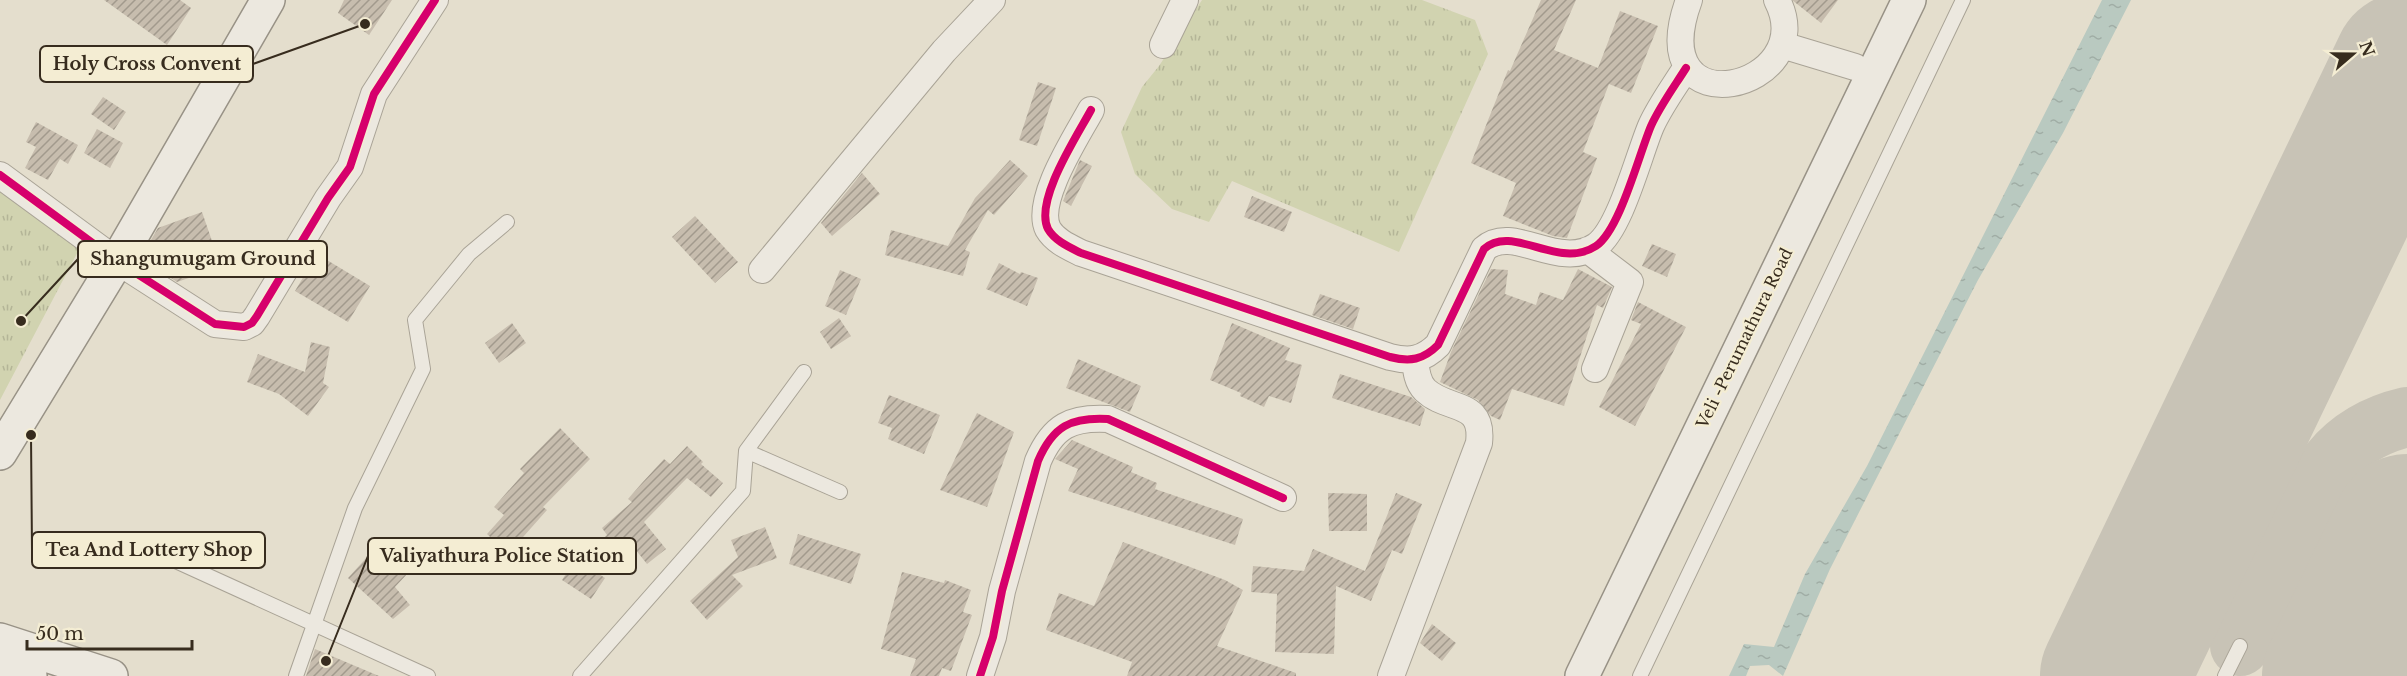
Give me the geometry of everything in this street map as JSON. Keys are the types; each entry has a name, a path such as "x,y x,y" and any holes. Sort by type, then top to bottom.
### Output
{"main road":[{"path":"0,453 117,261 268,0"},
{"path":"1562,676 1889,0"},
{"name":"Veli -Perumathura Road","path":"1582,676 1909,0"},
{"path":"0,640 111,676"},
{"path":"0,666 30,676"}],"street":[{"path":"0,175 117,261 215,324 244,327 252,323 328,198 350,167 374,94 435,0"},
{"path":"762,270 944,51 992,0"},
{"path":"1163,45 1185,0"},
{"path":"1689,0 1681,40 1686,68 1697,79 1713,85 1736,83 1772,62 1782,45 1784,21 1777,0"},
{"path":"1782,45 1855,67"},
{"path":"1420,363 1438,345 1485,249 1493,241 1503,239 1560,255 1588,250 1599,244 1609,232 1652,124 1686,68"},
{"path":"1091,110 1055,178 1047,200 1047,228 1054,237 1092,257 1390,357 1420,363"},
{"path":"1588,250 1630,282 1595,369"},
{"path":"1391,676 1479,443 1478,418 1425,390 1420,363"},
{"path":"980,676 993,637 1002,591 1038,461 1045,443 1063,427 1084,417 1108,419 1283,498"}],"lane":[{"path":"1640,676 1963,0"},
{"path":"296,676 355,508 423,369 415,320 469,254 507,222"},
{"path":"580,676 743,491 746,451 804,372"},
{"path":"746,451 840,492"},
{"path":"136,543 313,625 412,666 428,676"},
{"path":"2225,676 2240,646"}],"green space":[{"path":"1202,0 1422,0 1475,20 1488,54 1399,252 1232,181 1209,222 1172,209 1135,174 1121,132 1142,87 1159,66"},
{"path":"0,186 83,242 0,400"}],"water":[{"path":"2102,0 2131,0 2063,133 1978,280 1830,569 1783,676 1769,665 1750,666 1746,676 1729,676 1744,644 1774,647 1805,574 1867,466"}],"building":[{"path":"104,0 180,0 191,8 167,45"},
{"path":"344,0 392,0 369,35 338,13"},
{"path":"1541,0 1576,0 1554,50 1598,68 1620,11 1658,26 1631,93 1609,84 1583,152 1597,158 1567,238 1553,236 1503,216 1516,183 1471,163 1508,70 1510,71"},
{"path":"1792,0 1838,0 1821,23"},
{"path":"1038,82 1056,88 1037,146 1019,140"},
{"path":"103,97 126,112 114,130 91,114"},
{"path":"36,122 78,145 68,164 60,159 48,180 25,168 36,147 26,142"},
{"path":"97,129 123,143 110,168 84,153"},
{"path":"1010,160 1028,176 994,215 988,210 965,250 970,252 963,276 885,255 891,230 948,246 975,198"},
{"path":"1080,160 1092,166 1071,206 1063,201"},
{"path":"862,173 880,194 832,236 821,223"},
{"path":"1252,196 1292,212 1284,232 1244,217"},
{"path":"202,212 221,267 177,282 156,268 148,245 158,228"},
{"path":"695,216 738,262 715,283 672,237"},
{"path":"1652,244 1676,254 1667,277 1642,266"},
{"path":"317,254 370,286 348,322 295,291"},
{"path":"999,263 1020,274 1021,272 1038,278 1027,306 986,289"},
{"path":"1491,269 1508,270 1505,294 1536,305 1540,292 1563,300 1578,269 1612,287 1603,308 1597,305 1564,406 1512,389 1500,420 1491,416 1478,400 1440,382 1451,352"},
{"path":"840,270 861,279 846,315 825,306"},
{"path":"1320,294 1360,308 1353,329 1312,315"},
{"path":"1638,302 1686,327 1635,426 1599,407 1641,324 1631,320"},
{"path":"839,318 851,336 831,349 820,332"},
{"path":"512,323 526,343 499,363 485,343"},
{"path":"1232,323 1290,348 1285,360 1302,365 1291,403 1269,396 1264,407 1240,396 1241,393 1210,380"},
{"path":"311,342 330,347 323,383 329,387 308,416 279,394 247,382 258,354 305,372"},
{"path":"1078,359 1141,386 1130,412 1066,388"},
{"path":"1340,374 1411,397 1425,409 1420,426 1332,398"},
{"path":"889,395 940,415 924,454 888,439 892,428 878,423"},
{"path":"977,413 1014,432 987,507 940,490"},
{"path":"560,428 590,459 543,507 547,510 508,554 487,534 504,515 494,507 524,473 520,469"},
{"path":"1072,440 1133,467 1131,472 1157,483 1155,489 1243,519 1235,545 1068,491 1078,469 1055,459"},
{"path":"687,446 703,462 701,464 723,483 711,497 687,478 644,522 666,549 647,564 627,539 593,570 605,578 591,599 562,580 576,558 579,560 607,535 602,528 632,502 628,499 664,459 670,464"},
{"path":"1328,493 1367,494 1367,531 1329,531"},
{"path":"1396,493 1422,504 1402,554 1392,550 1371,601 1336,586 1334,654 1275,652 1277,594 1251,592 1253,566 1304,571 1313,549 1365,571"},
{"path":"765,527 777,558 732,575 743,586 707,620 690,601 738,557 731,540"},
{"path":"798,534 861,554 851,584 789,564"},
{"path":"1123,542 1225,580 1243,590 1217,646 1296,673 1296,676 1127,676 1132,662 1046,630 1059,593 1094,606"},
{"path":"377,546 408,573 395,587 410,605 393,619 348,578"},
{"path":"902,572 944,583 945,580 971,590 963,612 972,615 951,671 942,668 939,676 910,676 916,659 881,649"},
{"path":"1432,624 1456,643 1442,661 1420,643"},
{"path":"315,649 379,676 306,676"}],"taxiway":[{"path":"2240,646 2331,462 2347,446 2365,434 2407,417"}],"runway":[{"path":"2114,676 2407,66"},
{"path":"2336,676 2407,528"}],"cycle path":[{"path":"0,175 117,261 215,324 244,327 252,323 257,316 328,198 350,167 374,94 435,0"},
{"path":"1091,110 1059,169 1047,202 1045,217 1048,229 1058,240 1081,253 1390,357 1410,359 1421,357 1438,345 1484,249 1496,242 1508,241 1552,251 1581,252 1596,246 1605,237 1621,208 1651,126 1686,68"},
{"path":"980,676 993,637 1002,591 1038,461 1050,439 1065,426 1084,420 1108,419 1283,498"}],"place":[{"name":"Holy Cross Convent","path":"365,24"},
{"name":"Shangumugam Ground","path":"21,321"},
{"name":"Tea And Lottery Shop","path":"31,435"},
{"name":"Valiyathura Police Station","path":"326,661"}]}
